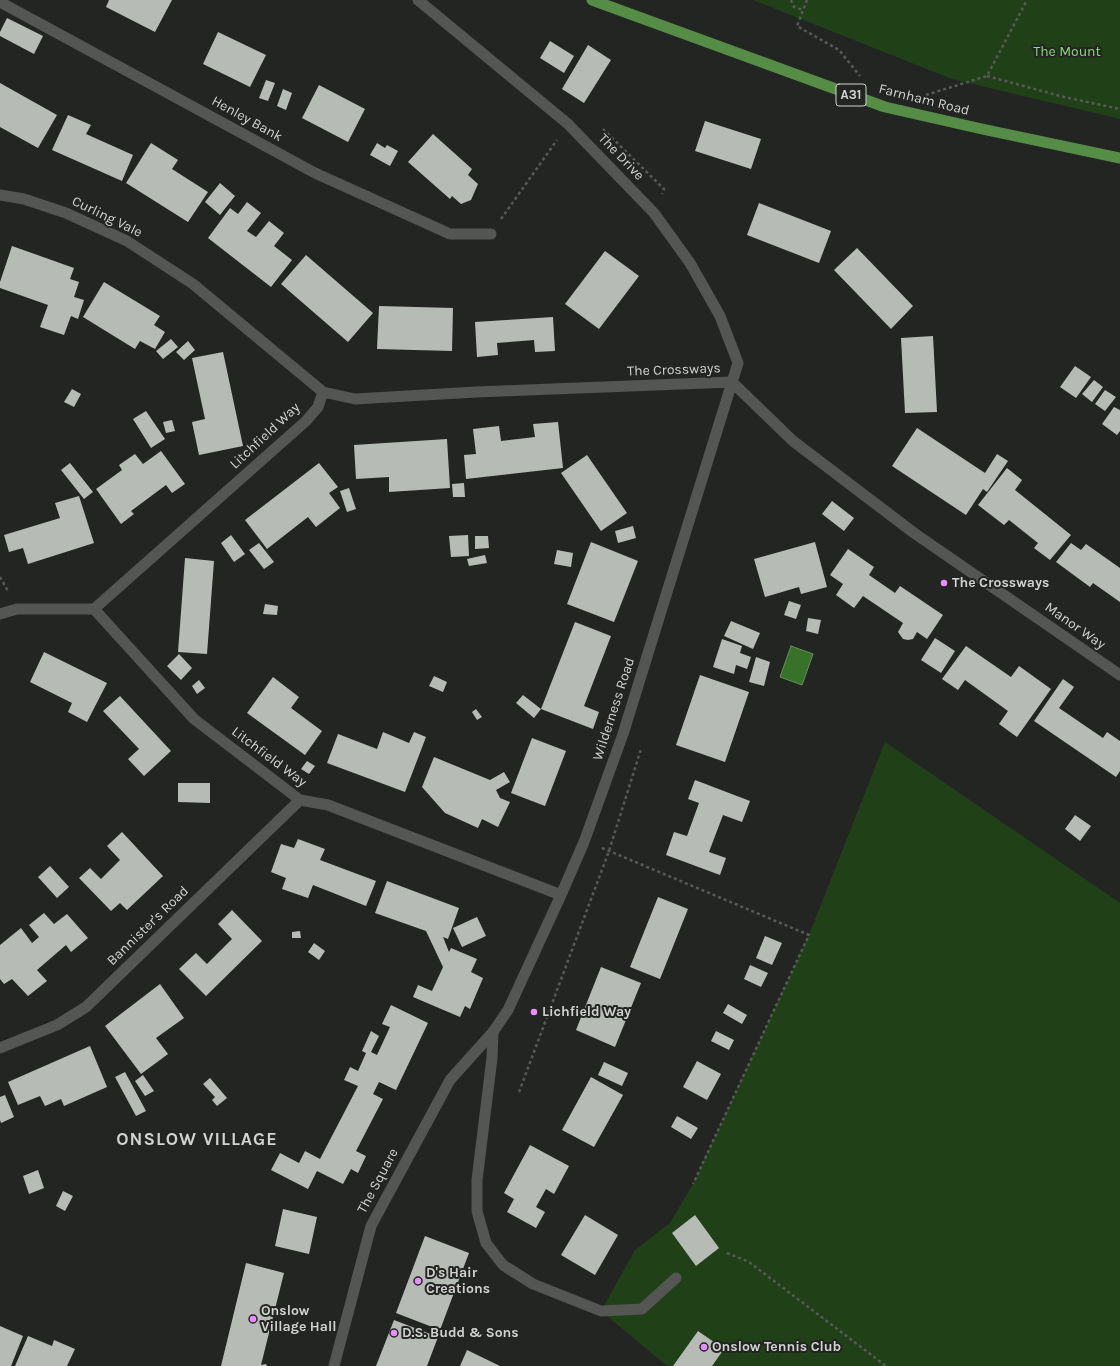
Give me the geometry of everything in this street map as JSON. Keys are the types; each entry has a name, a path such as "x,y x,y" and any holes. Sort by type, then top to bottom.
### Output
{"main road":[{"name":"Farnham Road","path":"592,0 885,107 982,130 1120,158"}],"street":[{"name":"The Drive","path":"418,0 568,124 654,213 690,263 720,316 738,363 732,382"},
{"name":"Henley Bank","path":"0,2 315,173 450,234 490,234"},
{"name":"Curling Vale","path":"0,195 24,199 66,213 120,238 193,284 322,392"},
{"name":"The Crossways","path":"322,392 354,399 476,392 732,382 793,441 914,533"},
{"name":"Wilderness Road","path":"493,1032 508,1010 584,842 623,734 732,382"},
{"name":"Litchfield Way","path":"322,392 318,407 306,421 94,609 194,719 300,800 328,805 561,895"},
{"name":"Manor Way","path":"914,533 1120,675"},
{"path":"0,614 17,610 94,609"},
{"name":"Bannister's Road","path":"0,1048 57,1025 86,1007 300,800"},
{"path":"493,1032 492,1058 477,1180 477,1211 486,1243 502,1265 533,1284 601,1311 642,1309 676,1278"},
{"name":"The Square","path":"334,1366 371,1226 450,1080 493,1032"}],"path":[{"path":"791,0 794,7 803,10"},
{"path":"807,0 797,26 840,50"},
{"path":"987,76 1027,0"},
{"path":"921,96 987,76 1064,97 1120,109"},
{"path":"490,234 568,124"},
{"path":"584,842 609,851 809,935 692,1184"},
{"path":"727,1253 750,1262 886,1366"}],"green space":[{"name":"The Mount","path":"753,0 1120,0 1120,119 952,79"},
{"path":"885,742 1120,903 1120,1366 667,1366 601,1311 635,1250 670,1223 693,1184 809,935"}],"shaded area":[{"path":"791,646 813,654 802,685 780,677"}],"building":[{"path":"109,0 172,0 155,32 106,7"},
{"path":"7,18 43,36 34,54 0,36 0,32"},
{"path":"218,32 266,55 250,87 203,64"},
{"path":"550,41 574,56 564,73 540,58"},
{"path":"588,45 611,60 584,103 562,89"},
{"path":"266,80 275,83 268,101 259,98"},
{"path":"0,83 57,115 38,148 0,127"},
{"path":"319,85 365,109 348,142 302,118"},
{"path":"283,89 292,93 286,110 277,106"},
{"path":"68,115 91,125 86,134 133,155 122,181 52,150"},
{"path":"705,121 761,139 751,169 695,151"},
{"path":"433,134 472,169 468,175 478,184 471,200 461,204 452,196 450,199 408,162"},
{"path":"151,143 178,160 172,169 208,192 188,222 126,183"},
{"path":"377,143 385,148 387,145 398,151 390,166 370,155"},
{"path":"220,183 235,196 220,215 205,202"},
{"path":"247,202 261,213 247,231 256,237 269,221 284,233 274,246 292,260 271,287 208,238 230,208 238,214"},
{"path":"759,203 831,231 819,263 747,235"},
{"path":"12,246 74,268 70,279 79,282 74,297 84,300 78,319 71,316 64,335 40,327 48,305 0,288 0,282"},
{"path":"857,248 913,306 891,329 834,270"},
{"path":"605,251 639,276 599,329 565,304"},
{"path":"306,255 373,313 348,342 281,284"},
{"path":"104,282 160,316 154,325 165,332 155,349 140,341 135,349 83,317"},
{"path":"379,306 453,308 452,351 377,349"},
{"path":"553,317 555,351 535,352 534,340 497,343 498,355 477,357 475,322"},
{"path":"933,336 937,412 905,413 901,338"},
{"path":"171,339 178,347 163,359 156,351"},
{"path":"188,341 195,350 184,360 176,352"},
{"path":"223,352 243,446 199,455 192,422 205,419 192,358"},
{"path":"1075,366 1091,377 1076,398 1060,387"},
{"path":"1094,380 1103,387 1092,402 1082,394"},
{"path":"72,389 81,394 74,407 64,402"},
{"path":"1105,390 1116,397 1105,411 1095,404"},
{"path":"1114,407 1120,410 1120,431 1117,435 1102,424"},
{"path":"146,411 165,439 151,448 133,419"},
{"path":"172,420 175,431 166,433 163,422"},
{"path":"558,422 563,468 466,479 464,455 476,454 473,429 499,426 501,441 535,437 533,424"},
{"path":"917,428 985,473 997,454 1008,461 987,492 983,489 966,515 892,466"},
{"path":"447,439 450,488 389,492 389,477 356,479 354,445"},
{"path":"161,451 185,484 172,493 166,485 131,511 134,514 121,524 96,489 122,470 119,465 135,454 143,464"},
{"path":"587,455 627,513 601,531 561,473"},
{"path":"70,463 93,492 84,499 61,470"},
{"path":"319,463 338,487 329,493 340,508 316,527 308,517 267,549 245,520"},
{"path":"1007,468 1022,480 1015,490 1071,535 1050,560 1034,548 1038,543 1009,520 1004,525 978,505"},
{"path":"464,483 465,497 453,497 452,484"},
{"path":"349,488 356,509 347,512 340,491"},
{"path":"79,496 94,543 28,564 23,548 9,552 4,535 60,518 55,503"},
{"path":"832,501 854,518 844,531 822,514"},
{"path":"633,526 636,538 618,543 615,531"},
{"path":"231,535 245,554 234,562 221,543"},
{"path":"468,535 469,556 451,557 449,536"},
{"path":"475,536 488,536 489,548 475,549"},
{"path":"591,542 638,561 614,622 567,604"},
{"path":"815,542 827,587 801,594 799,587 765,597 754,559"},
{"path":"259,543 274,562 264,569 249,550"},
{"path":"1071,543 1081,550 1086,544 1120,568 1120,602 1093,583 1090,587 1056,562"},
{"path":"848,549 874,567 869,575 895,593 900,586 943,615 927,639 917,632 913,639 903,639 898,632 903,623 863,596 854,608 836,595 843,584 830,575"},
{"path":"557,550 573,553 571,567 554,564"},
{"path":"485,555 487,563 469,566 467,559"},
{"path":"185,558 214,561 207,654 178,652"},
{"path":"789,601 801,605 796,619 784,615"},
{"path":"265,604 278,606 277,615 263,614"},
{"path":"808,618 821,620 818,634 806,631"},
{"path":"731,621 760,633 753,649 724,636"},
{"path":"575,622 611,636 584,706 599,712 593,729 541,709"},
{"path":"935,638 955,651 941,673 921,660"},
{"path":"722,639 742,646 740,653 751,657 747,669 736,665 734,674 713,667"},
{"path":"966,646 1011,677 1019,666 1051,689 1017,737 999,724 1008,711 965,680 958,690 942,679"},
{"path":"44,652 107,683 87,722 68,712 72,703 30,682"},
{"path":"179,654 192,668 181,680 167,666"},
{"path":"756,657 770,662 764,686 749,682"},
{"path":"700,675 749,692 725,762 676,745"},
{"path":"434,676 447,682 443,692 429,686"},
{"path":"273,677 299,697 291,708 322,731 305,755 247,713"},
{"path":"1063,679 1074,687 1059,708 1103,738 1107,732 1120,741 1120,771 1116,777 1034,721"},
{"path":"199,680 205,688 197,694 192,686"},
{"path":"523,695 541,709 534,718 516,703"},
{"path":"120,696 171,751 144,776 128,759 139,749 103,711"},
{"path":"476,709 482,717 477,720 472,712"},
{"path":"383,732 409,743 414,732 426,737 405,792 327,763 338,734 377,749"},
{"path":"532,738 566,751 545,806 511,793"},
{"path":"434,757 490,780 504,772 510,782 496,790 500,798 510,802 498,827 482,819 478,828 445,813 422,787"},
{"path":"307,761 315,766 309,774 301,769"},
{"path":"695,780 750,801 742,822 723,815 709,852 726,858 720,875 666,855 674,832 687,836 699,803 688,799"},
{"path":"178,783 210,783 210,803 178,802"},
{"path":"1075,815 1091,826 1080,841 1065,829"},
{"path":"122,832 163,876 127,910 120,903 111,911 79,878 90,868 101,879 120,860 107,846"},
{"path":"298,839 325,849 320,860 376,881 366,906 313,885 308,898 282,889 286,878 271,872 281,844 294,848"},
{"path":"50,866 69,887 57,898 38,877"},
{"path":"387,881 459,908 448,939 443,937 449,952 451,948 477,959 471,972 483,978 470,1009 465,1006 460,1017 413,997 418,985 432,991 443,967 426,931 375,913"},
{"path":"658,897 688,909 660,979 630,967"},
{"path":"232,910 262,941 206,996 179,969 196,953 207,964 232,939 218,924"},
{"path":"44,913 54,924 67,914 88,938 71,952 66,945 37,970 47,981 28,996 12,979 4,984 0,979 0,945 21,928 32,943 39,937 29,925"},
{"path":"477,917 486,936 462,947 453,928"},
{"path":"300,931 301,938 292,938 292,932"},
{"path":"765,936 782,943 772,965 756,958"},
{"path":"314,943 325,951 319,960 308,952"},
{"path":"750,965 768,973 761,987 744,979"},
{"path":"601,967 641,983 615,1047 576,1030"},
{"path":"160,984 184,1018 156,1038 168,1054 141,1074 105,1026"},
{"path":"728,1004 747,1015 742,1024 723,1013"},
{"path":"391,1005 428,1023 396,1090 379,1082 373,1094 383,1099 356,1151 366,1156 358,1173 351,1169 343,1184 317,1171 308,1189 271,1170 280,1153 299,1163 305,1151 320,1159 358,1086 344,1080 350,1067 358,1071 366,1053 362,1051 371,1031 379,1036 371,1052 377,1055 390,1027 382,1024"},
{"path":"716,1031 734,1040 729,1050 711,1041"},
{"path":"90,1046 107,1087 64,1106 61,1099 45,1106 40,1096 18,1105 8,1082"},
{"path":"697,1061 721,1074 707,1100 683,1087"},
{"path":"604,1062 628,1073 622,1086 598,1075"},
{"path":"125,1072 146,1111 136,1116 115,1077"},
{"path":"143,1075 154,1091 145,1096 135,1081"},
{"path":"591,1077 623,1095 594,1147 562,1130"},
{"path":"210,1078 227,1098 217,1106 212,1100 215,1097 203,1084"},
{"path":"5,1095 14,1117 1,1123 0,1097"},
{"path":"677,1116 698,1128 691,1139 671,1127"},
{"path":"530,1145 569,1166 554,1194 546,1189 536,1207 545,1212 536,1228 507,1212 514,1199 504,1193"},
{"path":"38,1170 44,1188 29,1194 23,1176"},
{"path":"63,1191 73,1196 65,1211 56,1206"},
{"path":"283,1209 317,1217 309,1254 275,1246"},
{"path":"585,1215 618,1235 595,1275 561,1255"},
{"path":"695,1215 719,1248 696,1266 672,1233"},
{"path":"425,1236 469,1253 440,1330 396,1313"},
{"name":"Onslow Village Hall","path":"246,1263 284,1273 261,1365 266,1364 267,1366 221,1366"},
{"path":"394,1320 438,1337 427,1366 376,1366"},
{"path":"0,1326 23,1336 11,1366 0,1366"},
{"name":"Onslow Tennis Club","path":"698,1331 724,1349 712,1366 673,1366"},
{"path":"28,1336 52,1346 54,1340 75,1349 67,1366 15,1366"},
{"path":"467,1350 500,1366 460,1366"}],"place":[{"name":"The Crossways","path":"944,583"},
{"name":"Lichfield Way","path":"534,1012"},
{"name":"D's Hair Creations","path":"418,1281"},
{"name":"Onslow Village Hall","path":"253,1319"},
{"name":"D.S. Budd & Sons","path":"394,1333"},
{"name":"Onslow Tennis Club","path":"704,1347"}],"district":[{"name":"ONSLOW VILLAGE","path":"197,1140"}]}
